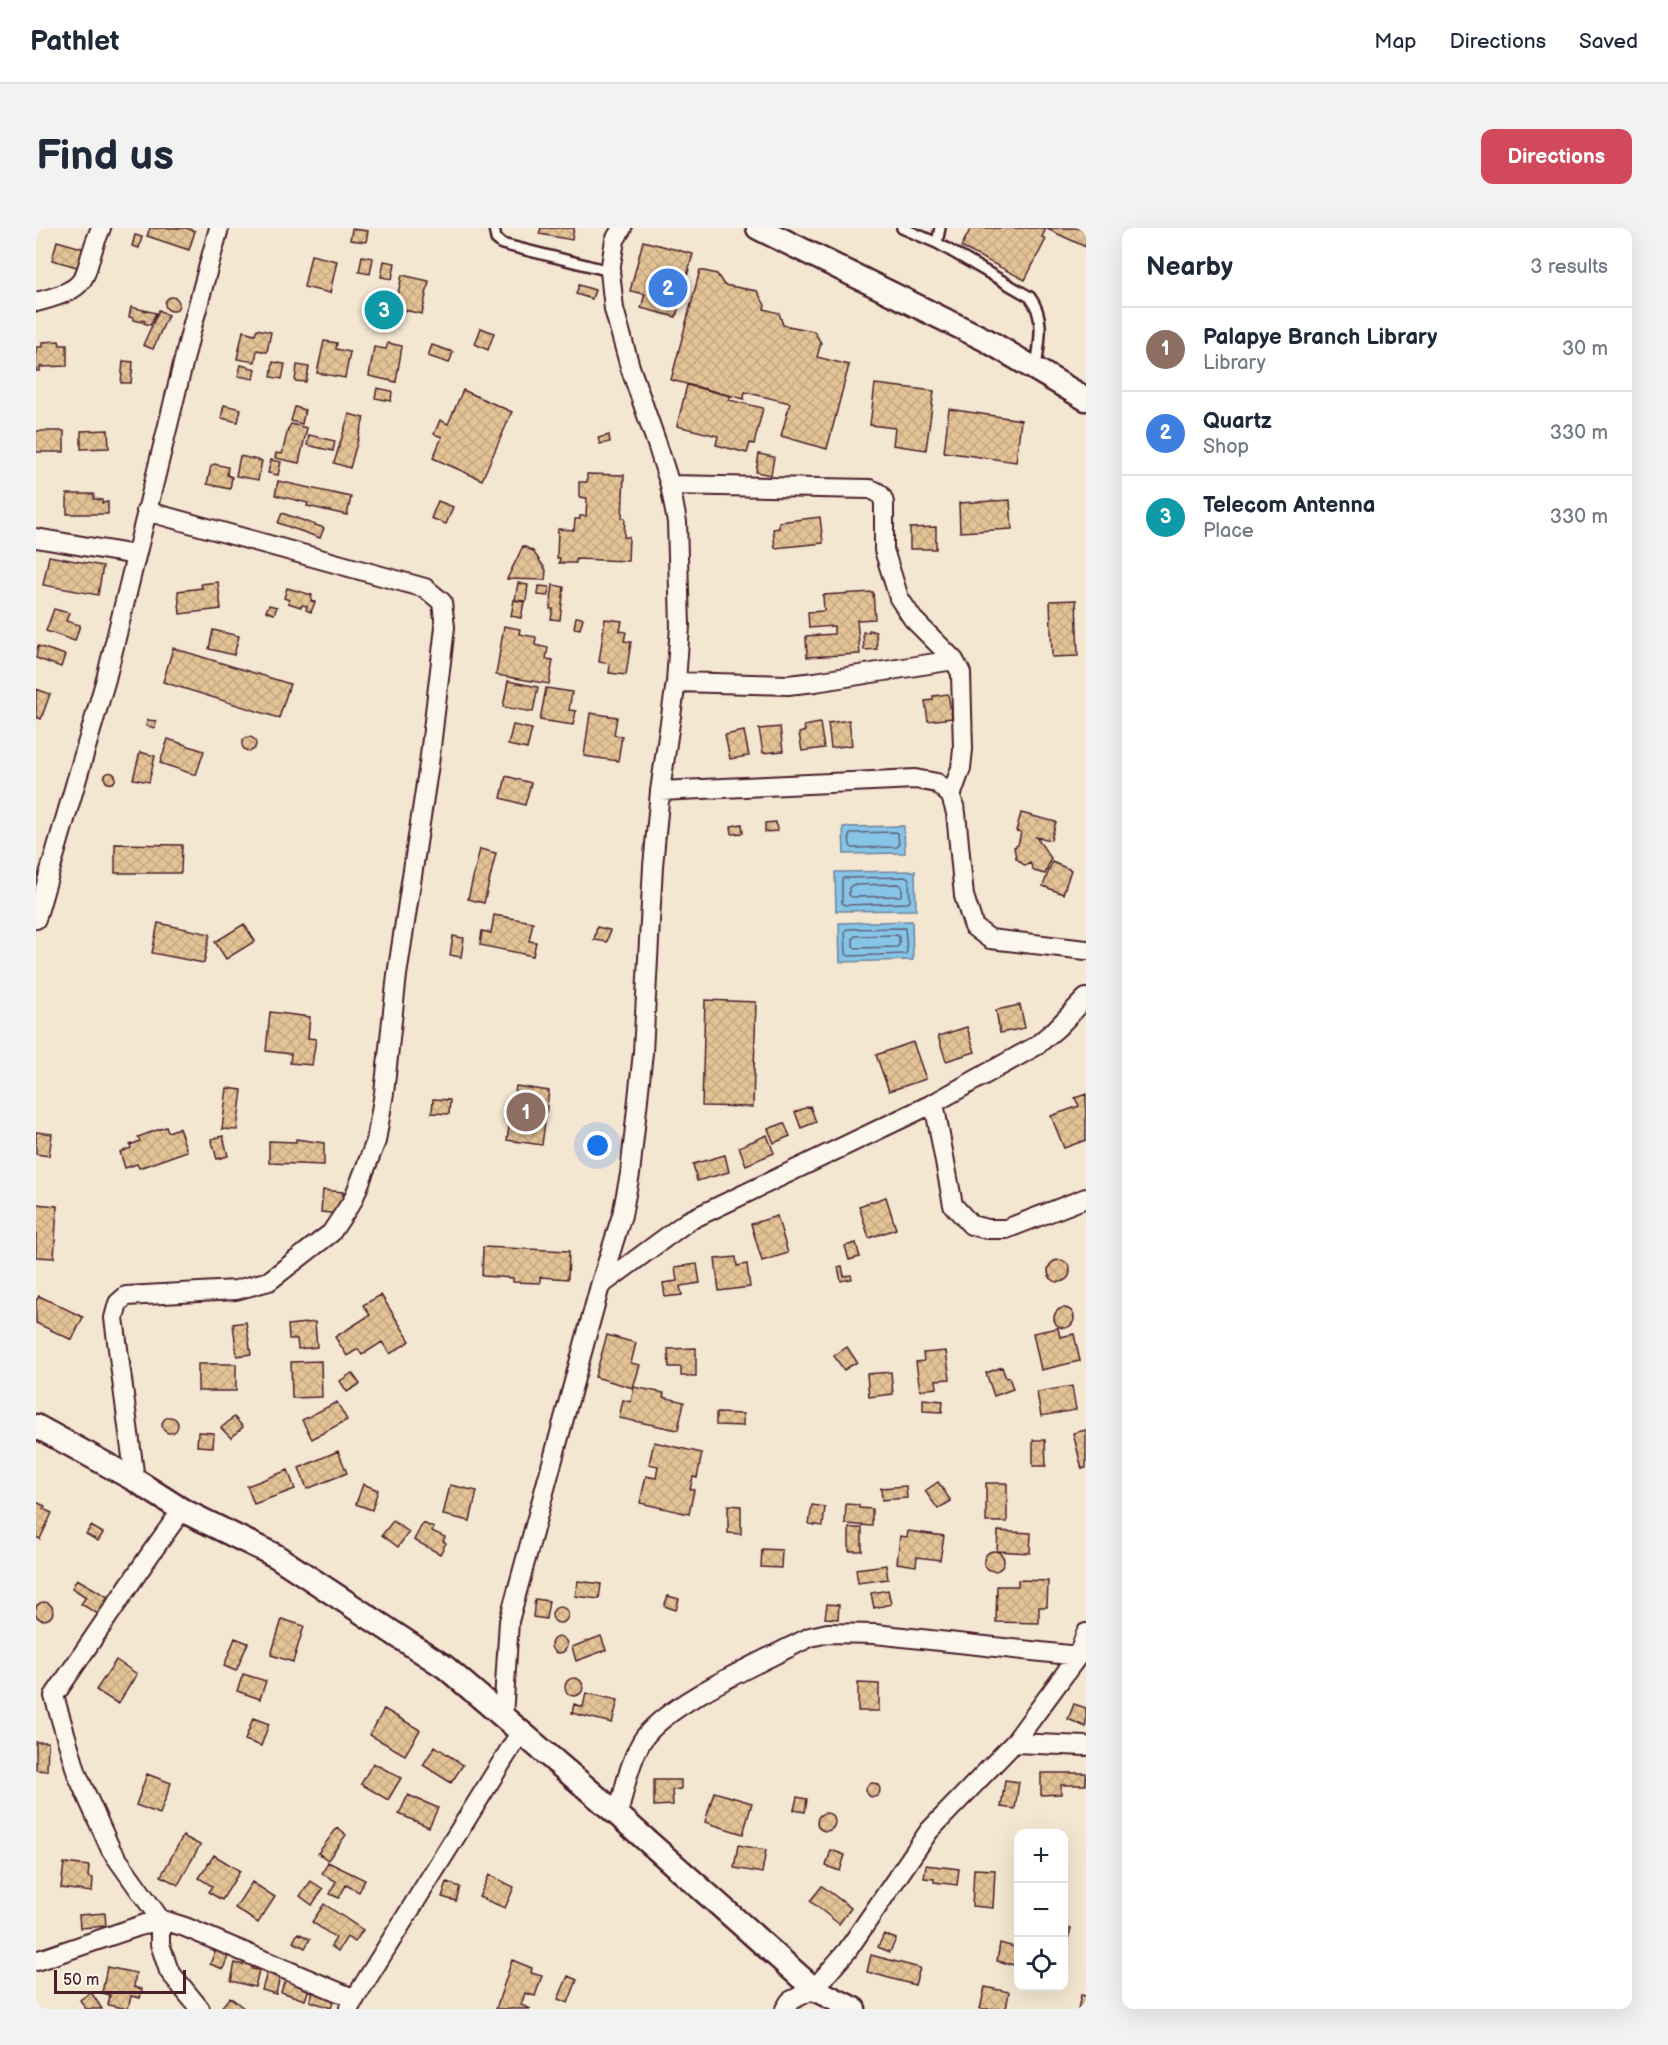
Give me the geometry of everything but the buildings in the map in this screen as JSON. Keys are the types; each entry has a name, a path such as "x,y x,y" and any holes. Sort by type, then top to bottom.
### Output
{"street":[{"path":"36,302 55,298 74,289 84,280 101,228"},
{"path":"36,920 41,883 106,679 205,275 219,228"},
{"path":"503,1717 509,1621 600,1286 622,1215 630,1173 643,1053 653,866 660,791 676,682 680,626 677,522 670,485 630,367 614,309 610,271 615,240 621,228"},
{"path":"758,228 986,340 1086,399"},
{"path":"670,485 817,487 870,489 878,492 884,503 884,550 898,598 913,620 954,660 961,673 963,749 961,768 951,796"},
{"path":"135,1480 114,1318 118,1302 126,1296 236,1290 269,1281 331,1233 353,1200 376,1141 446,627 442,602 425,588 146,511"},
{"path":"36,538 136,555"},
{"path":"676,682 788,685 954,660"},
{"path":"660,791 915,779 938,783 951,796 956,813 964,896 974,927 990,939 1086,950"},
{"path":"600,1286 688,1221 934,1103 1036,1046 1058,1028 1086,998"},
{"path":"934,1103 953,1205 970,1225 987,1229 1006,1229 1086,1198"},
{"path":"36,1426 135,1480 182,1510 276,1556 445,1668 618,1815 814,1989 854,2009"},
{"path":"182,1510 45,1696 111,1850 160,1919 160,1944 169,1971 200,2009"},
{"path":"618,1815 634,1756 643,1739 656,1725 690,1700 810,1637 828,1633 875,1634 1078,1656"},
{"path":"785,2009 790,2001 814,1989 847,1951 929,1831 1014,1743 1078,1656 1086,1633"},
{"path":"36,1961 160,1919 196,1931 352,2004 520,1732"},
{"path":"1014,1743 1086,1746"}],"lane":[{"path":"494,228 496,239 502,244 610,271"},
{"path":"902,228 937,243 1030,297 1038,307 1041,322 1036,369"},
{"path":"937,243 940,228"}],"water":[{"path":"904,826 905,853 844,854 843,827"},
{"path":"915,871 916,910 836,911 835,872"},
{"path":"912,921 913,960 840,962 839,923"}],"place":[{"name":"Quartz","path":"668,288"},
{"name":"Telecom Antenna","path":"384,310"},
{"name":"Palapye Branch Library","path":"526,1112"}]}
